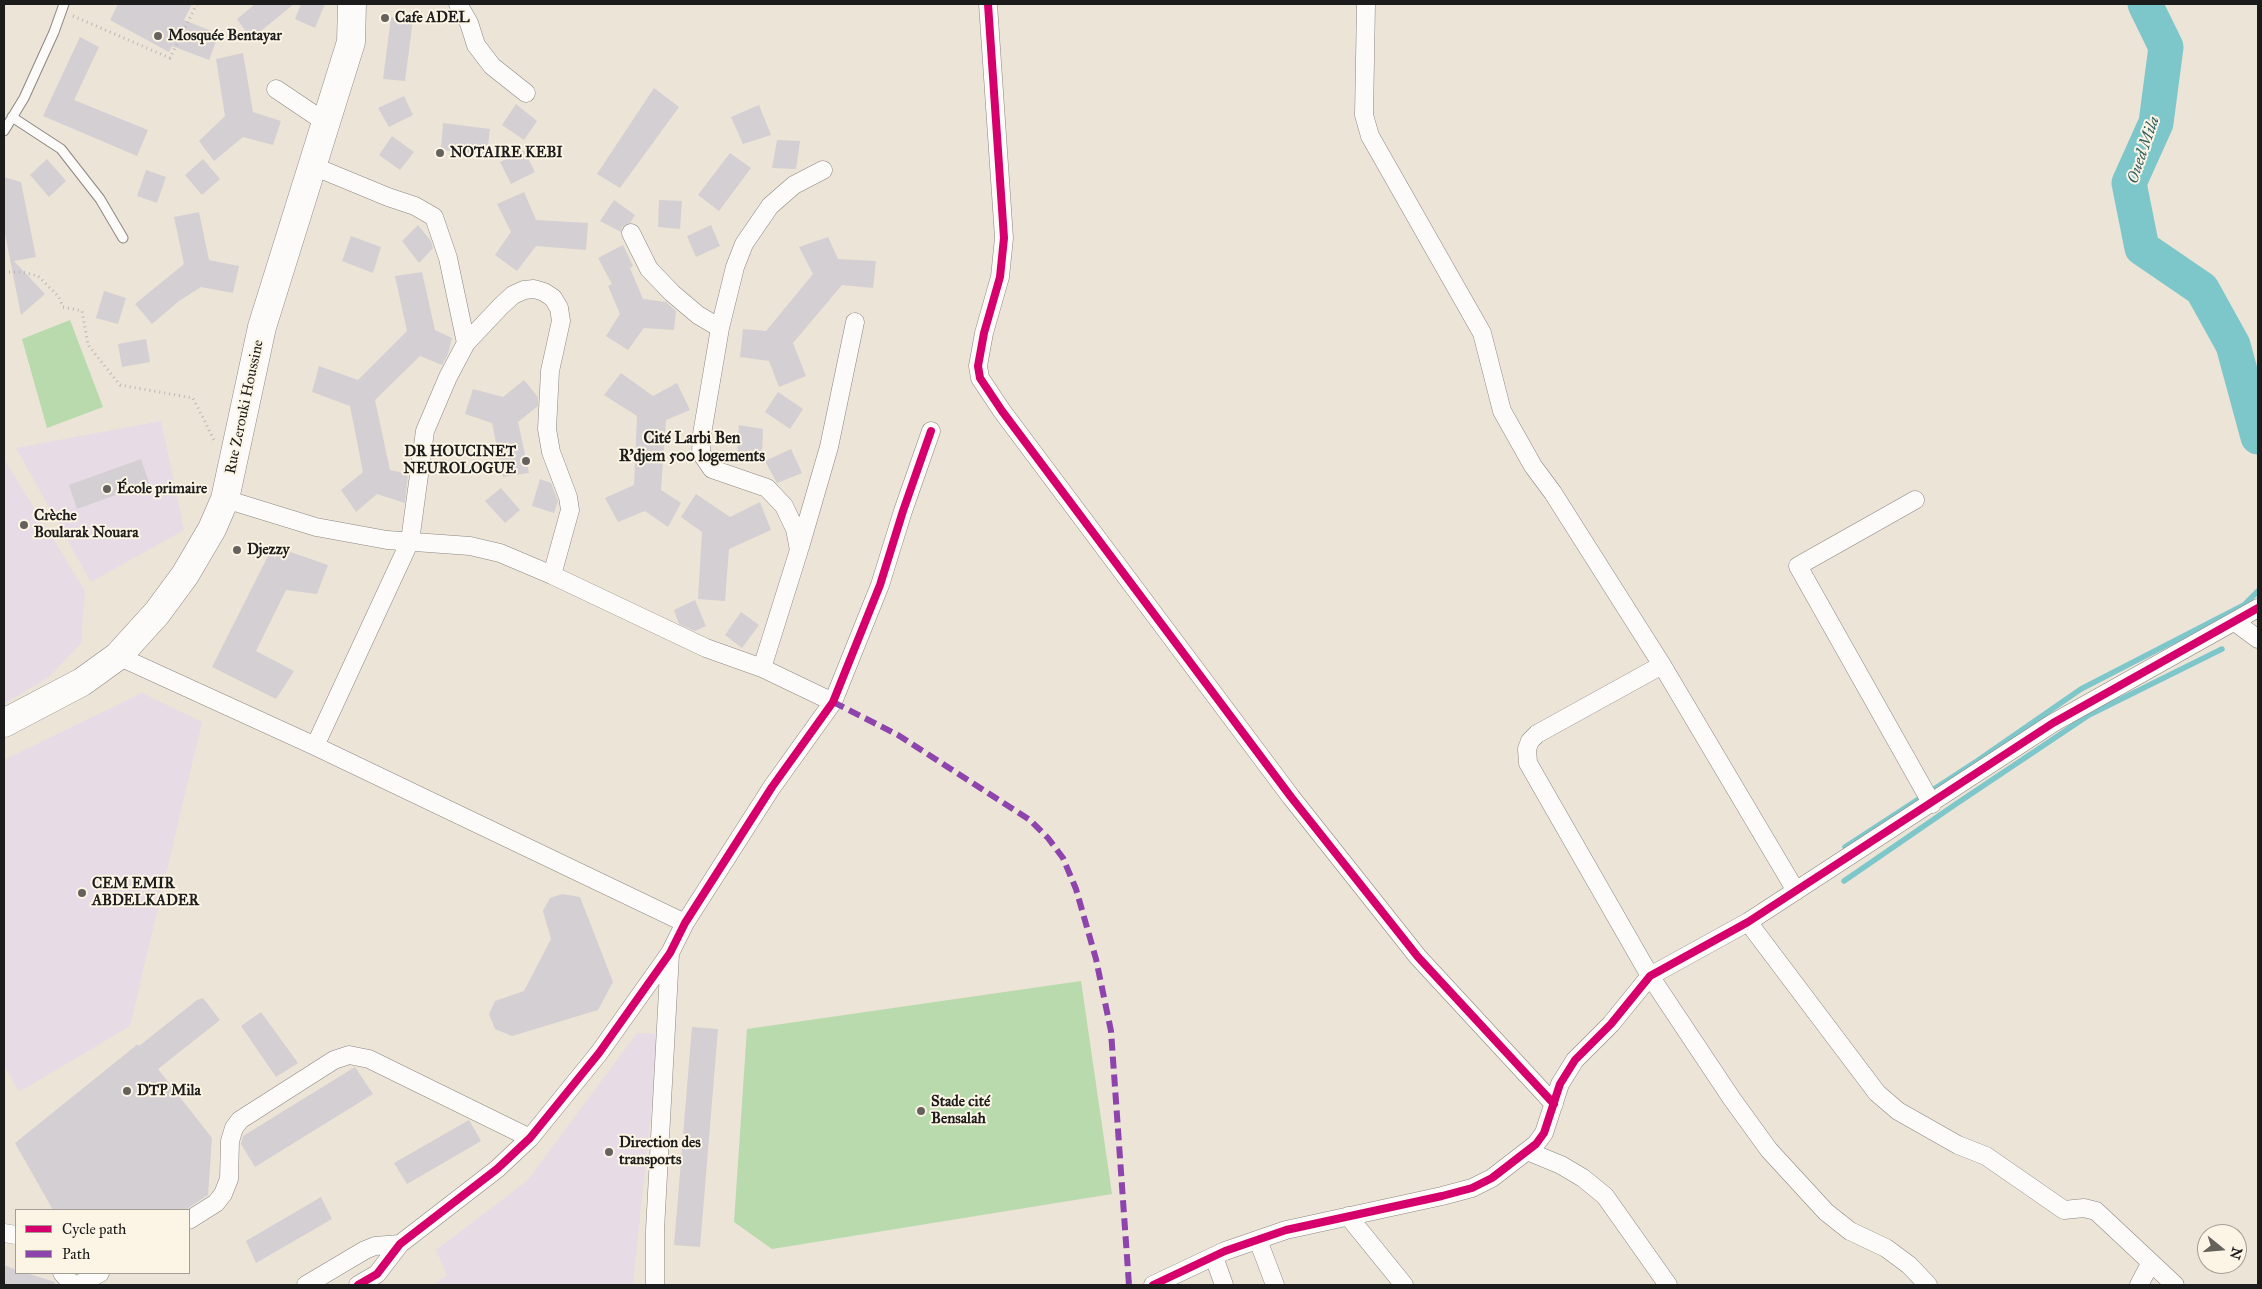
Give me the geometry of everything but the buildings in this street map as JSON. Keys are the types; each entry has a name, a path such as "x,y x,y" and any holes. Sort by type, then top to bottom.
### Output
{"main road":[{"name":"Rue Zerouki Houssine","path":"4,723 82,682 118,656 157,613 184,575 212,529 227,486 262,327 351,42 352,4"}],"street":[{"path":"458,4 469,23 476,45 492,66 526,94"},
{"path":"988,4 1004,238 1000,277 984,332 978,366 980,378 988,392 1297,804 1418,957 1554,1104"},
{"path":"1366,4 1364,115 1370,136 1482,333 1502,411 1533,466 1553,493 1662,665 1796,891"},
{"path":"276,89 325,122"},
{"path":"312,166 415,206 434,217 448,258 466,343"},
{"path":"799,550 795,529 784,506 767,488 712,469 701,453 702,434 720,328 735,267 744,244 770,206 794,185 822,170"},
{"path":"631,233 649,269 672,293 698,315 720,328"},
{"path":"316,746 410,541 425,432 448,377 466,343 501,306 513,295 524,290 534,289 544,292 553,298 559,308 561,321 550,371 547,429 551,452 568,497 570,510 552,575"},
{"path":"762,668 830,447 855,322"},
{"path":"358,1285 377,1274 400,1244 489,1175 530,1138 599,1053 670,953 686,922 772,787 833,702 880,585 931,431"},
{"path":"227,486 316,528 387,540 470,546 500,553 552,575 706,648 762,668 833,702"},
{"path":"1915,500 1798,566 1932,804"},
{"path":"1153,1285 1214,1257 1286,1230 1472,1188 1492,1178 1536,1144 1544,1133 1560,1084 1575,1060 1611,1024 1650,976 1748,922 1932,804 2053,723 2258,608"},
{"path":"2235,622 2258,640"},
{"path":"118,656 316,746 686,922"},
{"path":"1662,665 1537,734 1530,742 1527,750 1528,763 1650,976 1732,1099 1769,1150 1826,1212 1850,1231 1886,1248 1909,1265 1928,1285"},
{"path":"1748,922 1877,1093 1898,1111 1958,1145 1986,1156 2059,1207 2069,1210 2084,1208 2096,1212 2150,1264 2175,1285"},
{"path":"654,1285 655,1230 670,953"},
{"path":"190,1219 216,1203 223,1194 229,1179 230,1141 234,1128 240,1120 334,1060 349,1055 369,1059 530,1138"},
{"path":"1527,1151 1561,1165 1583,1178 1605,1196 1668,1285"},
{"path":"1348,1216 1404,1285"},
{"path":"1258,1240 1275,1285"},
{"path":"306,1285 365,1250 375,1246 400,1244"},
{"path":"1214,1257 1224,1285"},
{"path":"2139,1285 2150,1264"},
{"path":"63,1274 73,1285"},
{"path":"78,1285 98,1274"}],"lane":[{"path":"4,131 24,98 54,32 63,7"},
{"path":"12,118 61,149 100,200 122,238"}],"path":[{"path":"63,7 170,58 196,4"},
{"path":"4,272 22,272 38,276 59,297 63,307 82,311 88,345 120,386 193,398 227,486"}],"shaded area":[{"name":"École primaire","path":"161,421 184,530 91,582 16,448"},
{"name":"Crèche Boularak Nouara","path":"4,459 85,591 81,643 49,677 4,704"},
{"name":"CEM EMIR ABDELKADER","path":"142,693 202,722 130,1026 19,1092 4,1065 4,760"},
{"path":"637,1033 659,1034 633,1285 434,1285 447,1275 436,1250 527,1181"}],"green space":[{"path":"70,320 103,407 47,428 22,339"},
{"name":"Stade cité Bensalah","path":"1081,981 1112,1194 772,1249 734,1222 747,1029"}],"waterway":[{"name":"Oued Mila","path":"2145,4 2166,47 2156,123 2129,183 2142,248 2202,289 2233,345 2258,437"},
{"path":"1845,847 1977,761 2081,689 2244,605 2258,591"},
{"path":"1844,881 2089,715 2222,649"}],"marked path":[{"path":"833,702 898,735 1030,820 1048,838 1063,858 1076,889 1096,959 1111,1031 1129,1285"}],"cycle path":[{"path":"988,4 1004,238 1000,277 984,333 978,366 980,378 1002,411 1291,797 1418,957 1554,1104"},
{"path":"358,1285 377,1274 400,1244 497,1169 530,1138 599,1053 670,953 685,923 772,787 833,702 880,585 931,431"},
{"path":"1153,1285 1225,1251 1286,1230 1442,1196 1472,1188 1492,1178 1536,1144 1544,1133 1560,1084 1575,1060 1611,1024 1650,976 1748,922 2053,723 2258,608"}],"place":[{"name":"Cafe ADEL","path":"385,18"},
{"name":"Mosquée Bentayar","path":"158,36"},
{"name":"NOTAIRE KEBI","path":"440,153"},
{"name":"DR HOUCINET NEUROLOGUE","path":"526,461"},
{"name":"École primaire","path":"107,489"},
{"name":"Crèche Boularak Nouara","path":"24,525"},
{"name":"Djezzy","path":"237,550"},
{"name":"CEM EMIR ABDELKADER","path":"82,893"},
{"name":"DTP Mila","path":"127,1091"},
{"name":"Stade cité Bensalah","path":"921,1111"},
{"name":"Direction des transports","path":"609,1152"}],"district":[{"name":"Cité Larbi Ben R'djem 500 logements","path":"692,448"}]}
